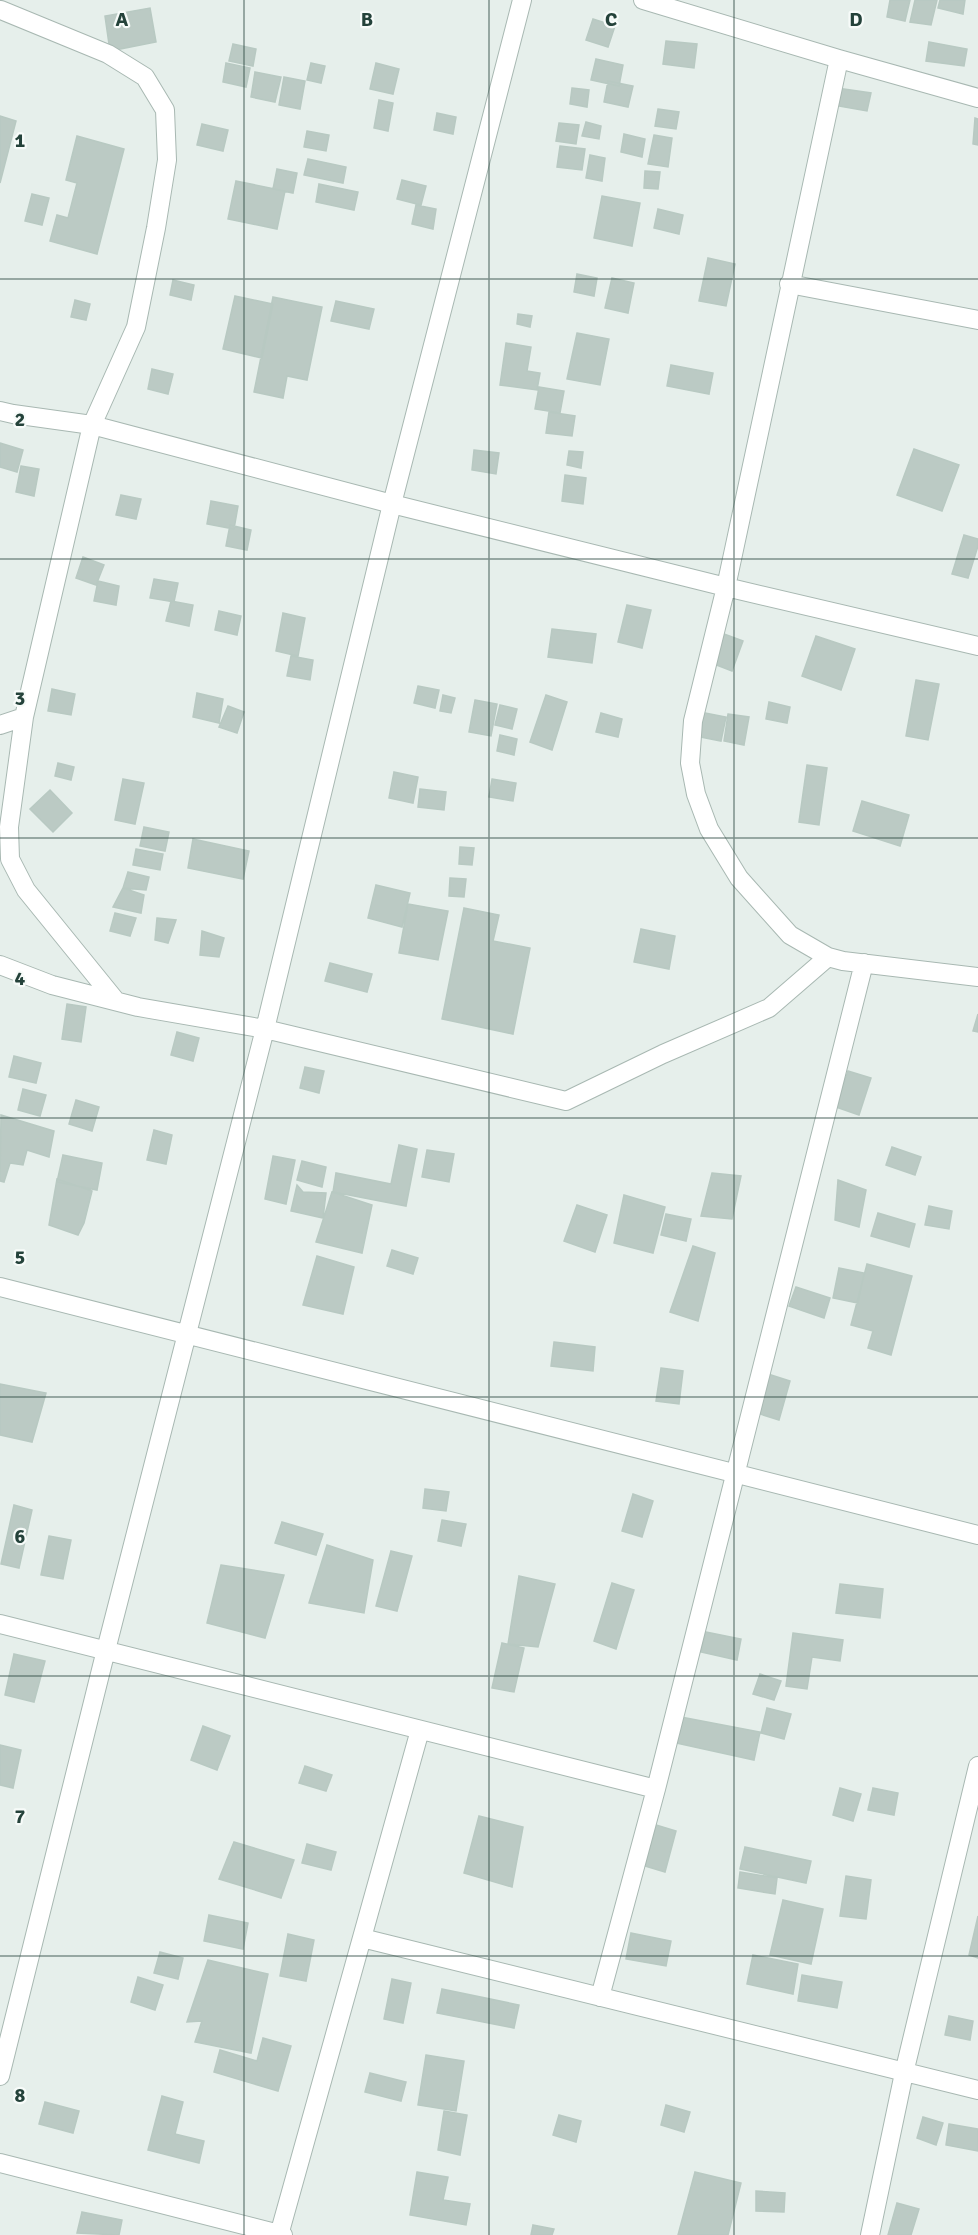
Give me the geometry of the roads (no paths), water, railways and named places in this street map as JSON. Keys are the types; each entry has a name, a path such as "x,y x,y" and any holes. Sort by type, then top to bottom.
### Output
{"street":[{"path":"0,2076 265,1029 392,504 522,0"},
{"path":"643,0 978,98"},
{"path":"2,7 108,54 145,77 165,110 167,160 136,327 92,425 24,717 9,827 10,859 26,890 116,1001"},
{"path":"839,59 726,586 693,721 690,764 696,794 708,829 739,878 790,935 828,957 978,977"},
{"path":"789,284 978,320"},
{"path":"0,411 92,425 392,504 978,646"},
{"path":"0,724 24,717"},
{"path":"0,965 52,985 138,1007 265,1029 566,1101 663,1054 769,1008 828,957"},
{"path":"600,1997 656,1789 864,963"},
{"path":"0,1287 978,1535"},
{"path":"0,1624 656,1789"},
{"path":"0,2163 280,2235 420,1730"},
{"path":"870,2235 904,2073 978,1766"},
{"path":"362,1938 978,2090"}]}
